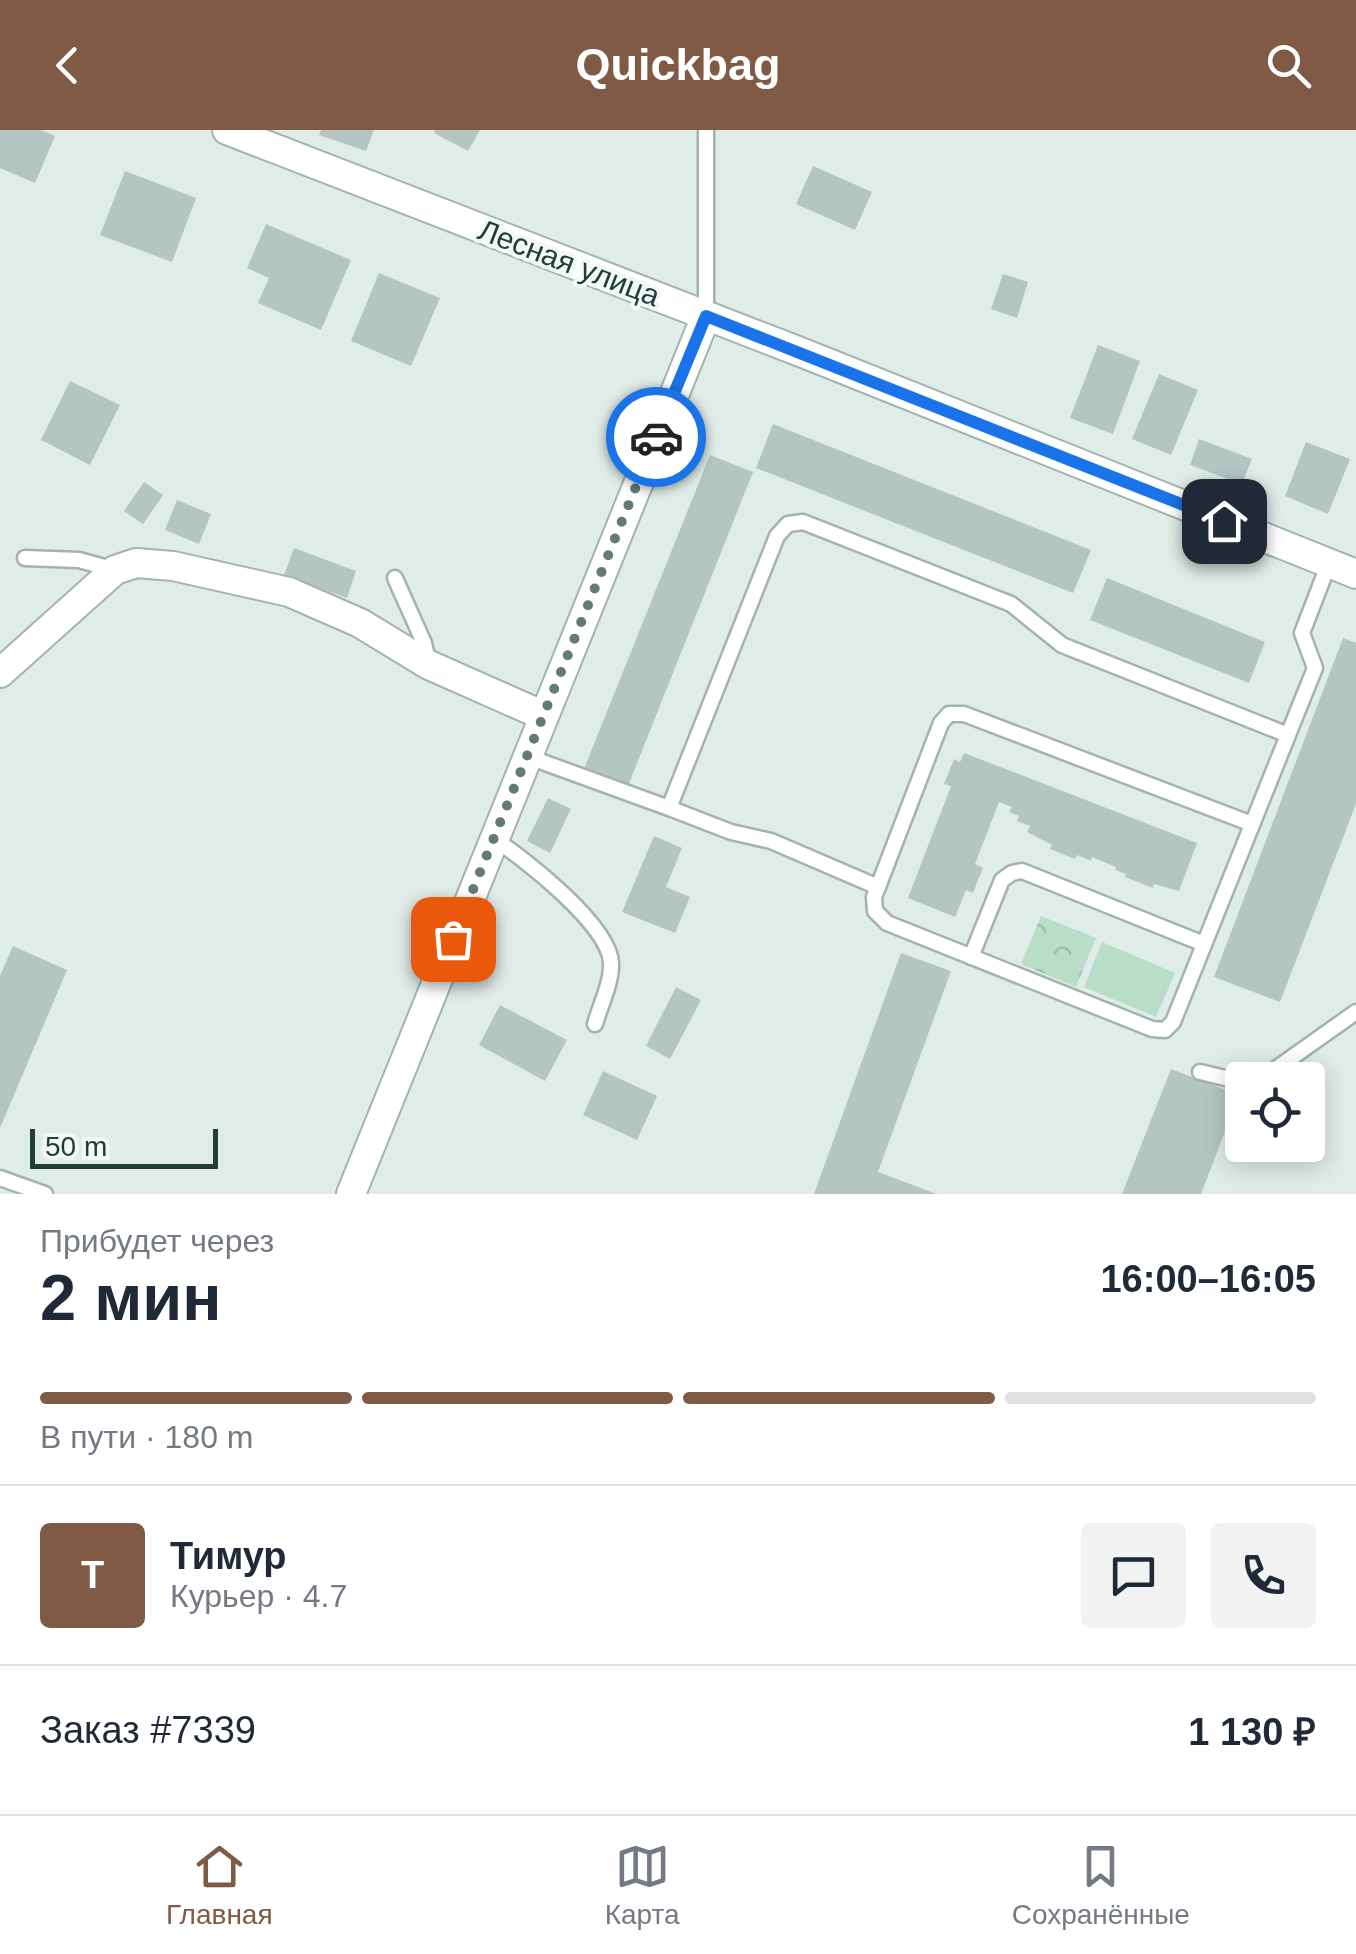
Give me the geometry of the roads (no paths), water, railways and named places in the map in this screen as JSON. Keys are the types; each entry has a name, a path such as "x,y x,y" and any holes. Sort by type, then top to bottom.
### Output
{"street":[{"name":"Лесная улица","path":"227,130 1356,574"},
{"path":"352,1194 706,316"},
{"path":"0,673 115,570 136,563 172,566 289,592 360,623 429,665 542,715"}],"lane":[{"path":"706,130 706,316"},
{"path":"669,808 776,536 788,524 803,522 1011,604 1062,646 1288,735"},
{"path":"25,558 79,560 115,570"},
{"path":"1252,824 964,714 950,714 940,723 878,887 875,911 887,923 1152,1030 1166,1030 1173,1022 1288,735 1314,668 1302,633 1329,563"},
{"path":"395,578 424,643 429,665"},
{"path":"526,756 732,832 771,841 878,887"},
{"path":"494,839 519,855 596,928 609,950 612,966 595,1024"},
{"path":"972,957 1002,880 1022,871 1204,944"},
{"path":"1286,1062 1356,1012"},
{"path":"1200,1072 1225,1077"},
{"path":"0,1178 45,1194"}]}
